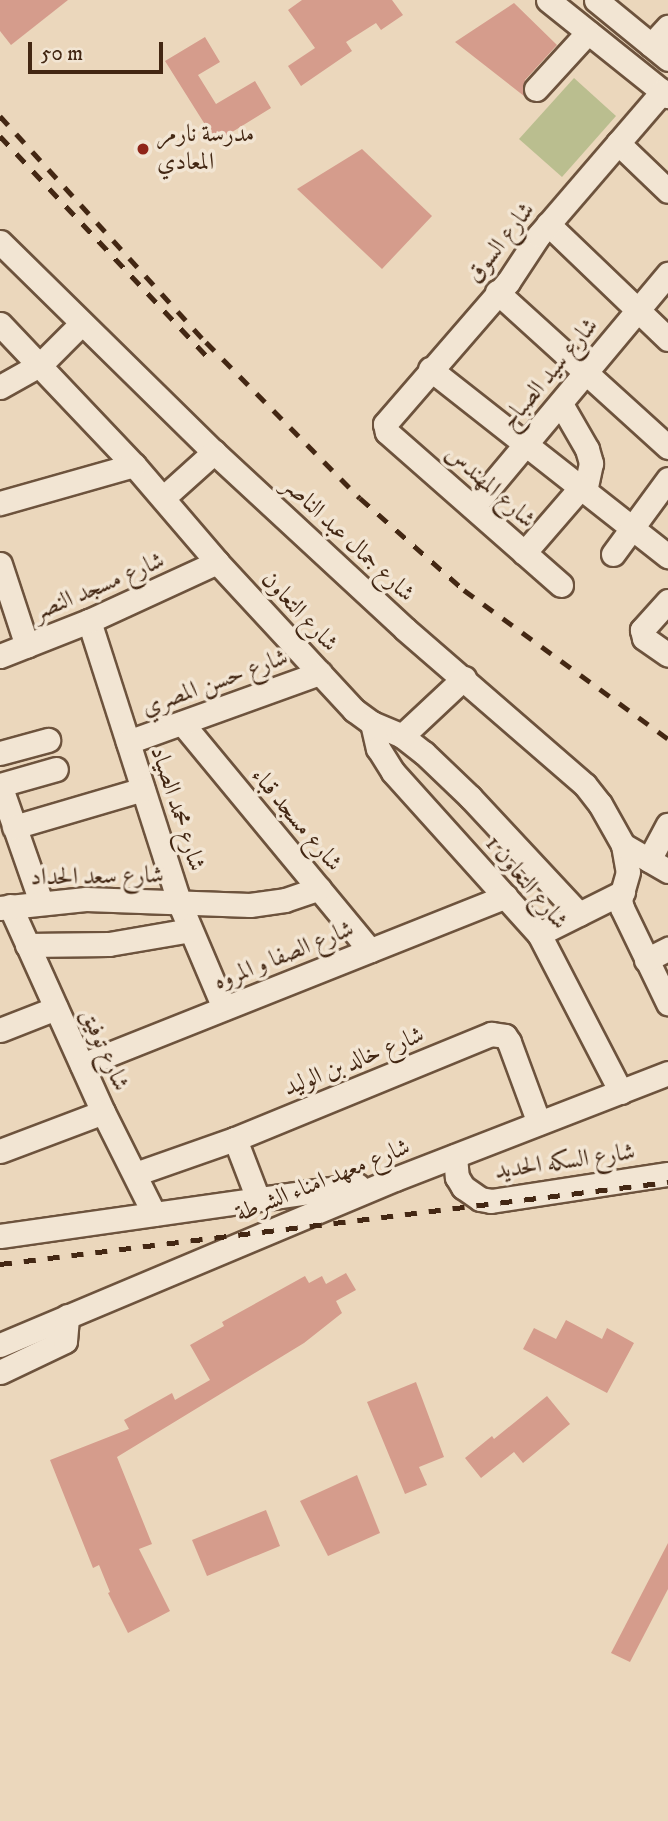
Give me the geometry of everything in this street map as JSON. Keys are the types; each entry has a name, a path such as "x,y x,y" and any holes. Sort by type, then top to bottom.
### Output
{"street":[{"path":"548,0 665,94"},
{"path":"596,0 660,52 668,27"},
{"path":"536,89 588,32"},
{"name":"شارع السوق","path":"385,428 387,420 517,271 548,224 618,143 665,94"},
{"path":"618,143 668,191"},
{"path":"548,224 668,339"},
{"name":"شارع جمال عبد الناصر","path":"4,253 214,452 464,678 569,768 600,804 622,845 628,872 622,892 622,908 668,1003"},
{"name":"شارع سيد الصباح","path":"473,507 668,274"},
{"path":"498,292 668,447"},
{"name":"شارع التعاون","path":"0,324 41,364 134,465 217,562 354,710 372,723 402,736 470,797 579,914"},
{"path":"0,387 41,364 81,324"},
{"path":"430,369 668,556"},
{"path":"524,553 583,489 590,477 587,449 561,404"},
{"name":"شارع المهندس","path":"385,428 561,585"},
{"path":"163,498 214,452"},
{"path":"0,503 134,465"},
{"path":"613,554 668,479"},
{"name":"شارع مسجد النصر","path":"0,656 89,621 217,562"},
{"path":"0,564 27,646"},
{"path":"668,601 642,630 644,638 668,656"},
{"name":"شارع محمد الصياد","path":"89,621 179,902 224,1008"},
{"name":"شارع حسن المصري","path":"128,742 320,673"},
{"path":"402,736 464,678"},
{"name":"شارع مسجد قباء","path":"181,723 370,950"},
{"name":"شارع التعاون 1","path":"372,723 378,748 393,772 540,934 621,1092"},
{"path":"0,753 48,740"},
{"path":"41,902 0,788 56,769"},
{"path":"15,827 143,789"},
{"path":"622,845 659,865 668,825"},
{"name":"شارع سعد الحداد","path":"5,907 86,899 268,903 319,888"},
{"path":"540,934 622,892"},
{"name":"شارع الصفا و المروه","path":"82,1065 506,896"},
{"name":"شارع توفيق","path":"5,907 27,945 103,1112 154,1214"},
{"path":"27,945 110,944 190,930"},
{"path":"646,960 668,948"},
{"path":"0,1030 55,1008"},
{"name":"شارع خالد بن الوليد","path":"135,1174 235,1139 498,1034 509,1042 539,1123"},
{"name":"شارع معهد امناء الشرطة","path":"0,1345 395,1179 668,1073"},
{"path":"0,1151 103,1112"},
{"path":"235,1139 258,1199"},
{"name":"شارع السكه الحديد","path":"455,1156 457,1178 463,1187 480,1199 491,1200 668,1174"},
{"path":"0,1236 395,1179"},
{"path":"0,1372 65,1341 67,1316"}],"green space":[{"path":"574,78 616,116 562,177 519,139"}],"building":[{"path":"0,0 68,0 11,45 0,31"},
{"path":"302,0 392,0 403,15 381,30 376,23 346,42 352,51 301,86 288,66 315,48 288,10"},
{"path":"514,3 557,45 525,80 524,96 455,42"},
{"path":"205,37 220,62 198,75 216,104 255,81 271,108 216,142 165,61"},
{"path":"362,149 432,216 382,269 297,189"},
{"path":"346,1273 356,1290 336,1301 342,1313 304,1343 117,1457 152,1544 139,1549 170,1611 128,1633 108,1593 110,1592 99,1565 93,1568 50,1460 129,1429 124,1420 172,1393 175,1400 210,1380 190,1345 224,1326 222,1322 305,1276 309,1283 322,1276 326,1284"},
{"path":"566,1320 602,1339 607,1328 634,1343 607,1393 523,1349 534,1328 556,1339"},
{"path":"416,1382 444,1457 419,1467 427,1485 405,1494 367,1402"},
{"path":"547,1396 570,1424 523,1463 514,1452 481,1478 465,1458 492,1436 494,1439"},
{"path":"357,1475 380,1533 328,1556 300,1501"},
{"path":"266,1510 280,1546 207,1576 192,1540"},
{"path":"668,1543 668,1589 630,1662 611,1653"}],"railway":[{"path":"0,116 206,342 360,498 464,590 668,739"},
{"path":"0,136 211,361"},
{"path":"0,1264 668,1182"}],"place":[{"name":"مدرسة نارمر المعادي","path":"143,149"}]}
